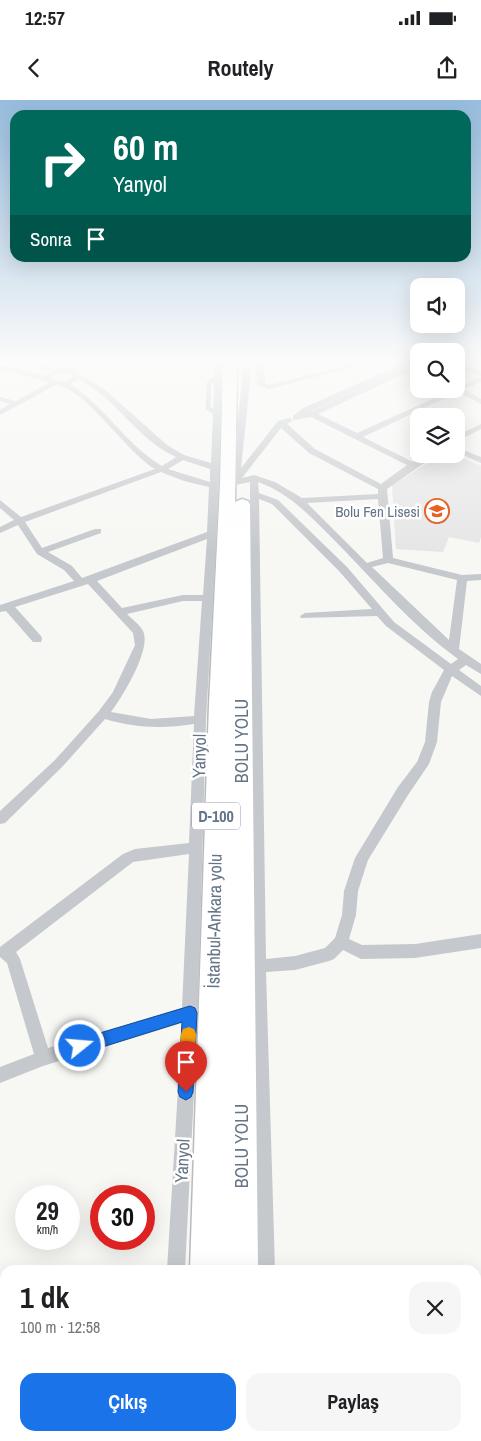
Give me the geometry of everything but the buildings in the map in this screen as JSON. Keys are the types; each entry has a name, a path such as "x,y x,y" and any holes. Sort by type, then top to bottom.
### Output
{"highway":[{"name":"İstanbul-Ankara yolu","path":"199,1265 228,484 226,426"},
{"name":"BOLU YOLU","path":"242,1265 248,895 243,426"}],"street":[{"path":"112,426 145,459 162,469 184,478 213,485"},
{"path":"140,426 163,446 186,459 215,461"},
{"name":"Yanyol","path":"199,1265 190,1013 200,719 212,534 217,426"},
{"path":"235,482 241,426"},
{"path":"235,482 278,426"},
{"path":"285,426 312,451 383,492"},
{"path":"335,426 413,465"},
{"path":"356,437 380,426"},
{"path":"465,435 481,426"},
{"path":"465,453 481,460"},
{"path":"0,530 186,459 215,461"},
{"path":"300,501 383,492 417,463"},
{"path":"235,482 254,478 272,484 300,501 418,620 453,650 481,670"},
{"path":"254,478 248,895 259,966 266,1265"},
{"path":"383,492 388,560"},
{"path":"254,494 275,502 343,569 390,624 481,692"},
{"path":"0,504 20,521 40,552 68,568 120,612 138,632 140,645 118,694 104,714 59,763 0,819"},
{"path":"40,552 98,531"},
{"path":"37,639 4,608 85,581 212,534"},
{"path":"366,566 388,560 462,578 481,577"},
{"path":"453,650 462,578"},
{"path":"120,612 183,598 207,598"},
{"path":"305,616 380,612"},
{"path":"259,966 296,963 329,954 341,942 349,915 351,891 362,858 403,791 423,764 431,742 434,702 450,670 466,659"},
{"path":"199,782 219,704"},
{"path":"104,714 132,723 155,725 200,719"},
{"path":"43,1058 13,959 3,951 128,858 135,855 196,848"},
{"path":"341,942 362,952 415,950 481,941"},
{"path":"0,1075 43,1058 190,1013"}],"shaded area":[{"name":"Bolu Fen Lisesi","path":"465,459 481,466 481,537 479,543 449,537 443,552 396,549 392,485 428,463 465,463"}],"slow traffic":[{"path":"187,1072 189,1034"}],"place":[{"name":"Bolu Fen Lisesi","path":"437,511"}],"route":[{"path":"80,1046 190,1013 186,1092"}]}
